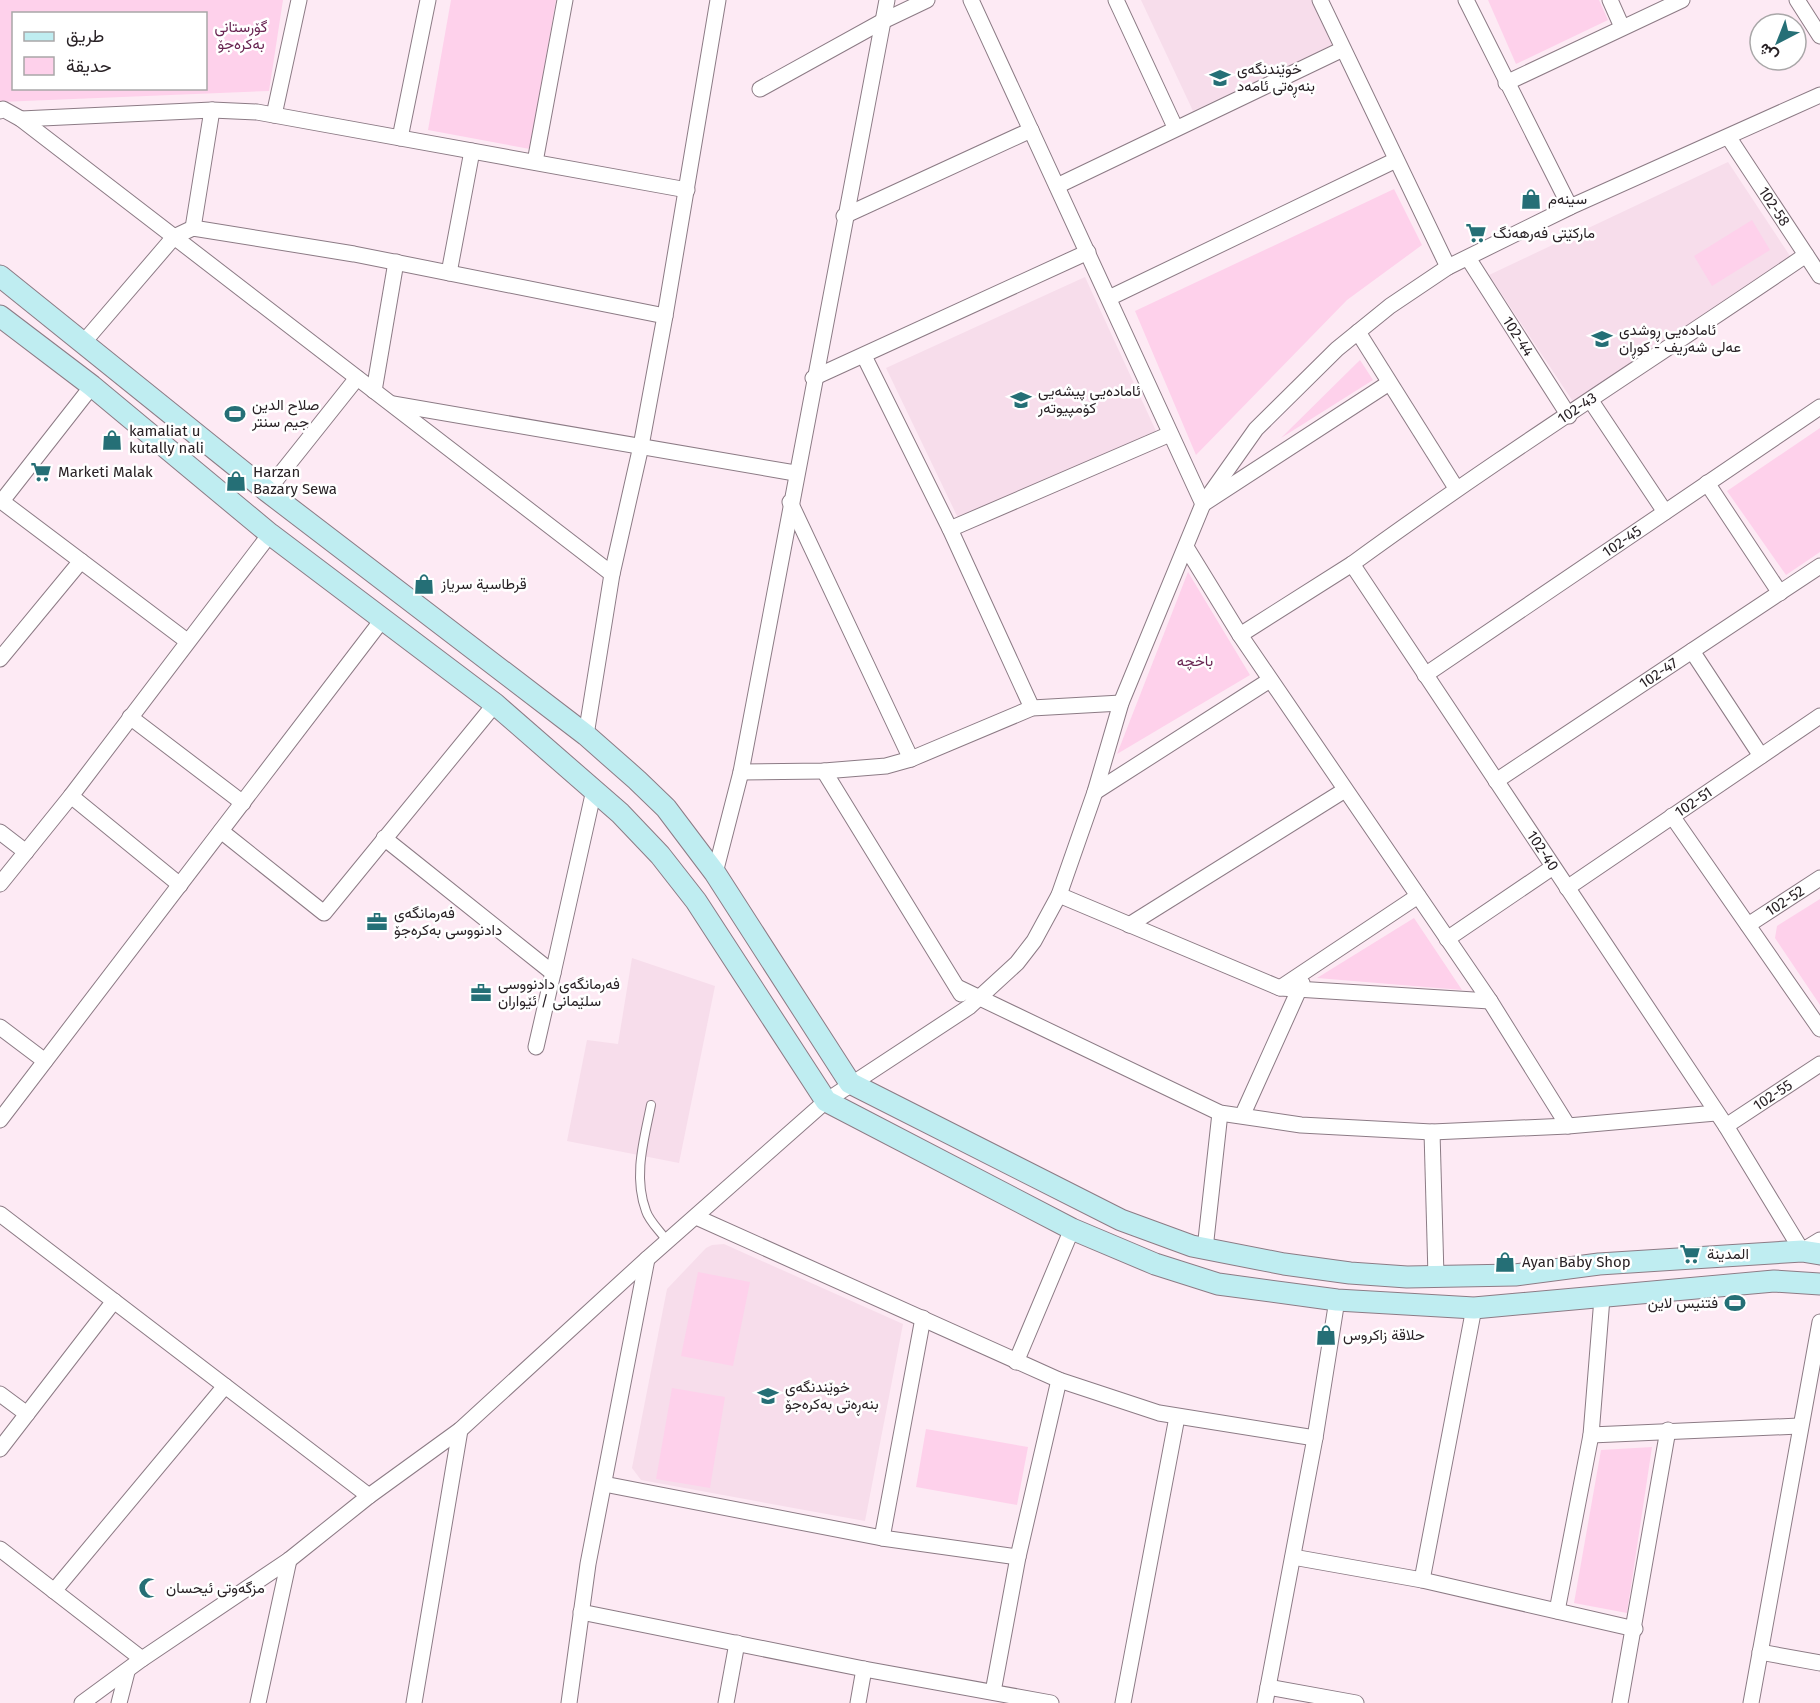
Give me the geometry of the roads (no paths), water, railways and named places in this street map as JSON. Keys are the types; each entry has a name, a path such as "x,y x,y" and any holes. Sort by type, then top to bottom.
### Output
{"main road":[{"path":"0,276 267,491 586,735 666,808 715,873 850,1083 1105,1213 1205,1249 1350,1273 1407,1277 1515,1275 1599,1264 1814,1248"},
{"path":"0,316 92,386 270,534 528,730 641,834 691,893 826,1101 1072,1229 1120,1251 1196,1279 1218,1284 1337,1300 1474,1308 1774,1281 1820,1284"},
{"path":"489,699 501,671"},
{"path":"528,730 537,713 549,706"}],"street":[{"path":"274,115 299,0"},
{"path":"400,138 428,0"},
{"path":"535,162 565,0"},
{"path":"586,735 612,574 665,316 718,0"},
{"path":"715,873 741,772 795,473 887,0"},
{"path":"760,89 883,21 927,0"},
{"path":"971,0 1203,504"},
{"path":"1116,0 1175,127"},
{"path":"1320,0 1448,267"},
{"path":"1466,0 1570,207"},
{"path":"1610,0 1622,27"},
{"path":"1506,83 1682,0"},
{"path":"1797,0 1820,36"},
{"path":"1057,186 1175,127 1343,49"},
{"path":"82,1703 142,1659 289,1560 369,1496 460,1430 667,1241 826,1101 850,1083 975,1003 1017,963 1034,941 1059,895 1095,792 1121,703 1203,504 1256,429 1315,368 1397,300 1448,267 1570,207 1729,138 1820,95"},
{"path":"0,111 3,109 21,119 612,574"},
{"path":"193,228 212,110"},
{"path":"21,119 212,110 274,115 687,190"},
{"path":"844,216 1031,130"},
{"name":"102-58","path":"1729,138 1820,276"},
{"path":"449,273 472,151"},
{"path":"1109,298 1396,160"},
{"path":"83,342 174,237 193,228 396,262 665,316"},
{"path":"813,378 1088,252"},
{"name":"102-43","path":"1352,564 1456,488 1569,416 1806,255"},
{"name":"102-44","path":"1468,258 1569,416"},
{"path":"374,392 396,262"},
{"path":"1358,332 1456,488"},
{"path":"864,356 950,529 1032,708"},
{"path":"267,491 357,378"},
{"path":"1203,504 1389,383"},
{"path":"92,386 1,500 187,641"},
{"path":"1591,401 1665,512"},
{"path":"390,404 795,473"},
{"name":"102-45","path":"1425,675 1820,407"},
{"path":"950,529 1170,434"},
{"path":"1707,483 1780,593"},
{"path":"790,502 911,759"},
{"path":"0,884 71,796 270,534"},
{"path":"1186,547 1270,680 1490,1001 1568,1126"},
{"path":"0,659 81,561"},
{"path":"1240,635 1352,564"},
{"name":"102-40","path":"1352,564 1716,1113 1814,1248"},
{"name":"102-47","path":"1496,781 1820,566"},
{"path":"0,1120 382,620"},
{"path":"1692,651 1761,756"},
{"path":"1095,792 1270,680"},
{"path":"221,831 324,913 489,699"},
{"path":"741,772 824,771 886,766 911,759 1032,708 1121,703"},
{"name":"102-51","path":"1567,888 1820,716"},
{"path":"130,717 243,803"},
{"path":"824,771 957,987 975,1003 1220,1113 1243,1114 1301,1125 1432,1132 1568,1126 1716,1113"},
{"path":"536,1047 594,790"},
{"path":"1129,925 1345,790"},
{"path":"71,796 180,885"},
{"path":"1672,816 1820,1029"},
{"path":"0,832 26,852"},
{"path":"384,838 554,973"},
{"path":"1447,939 1553,867"},
{"name":"102-52","path":"1748,925 1820,878"},
{"path":"1059,895 1280,988 1490,1001"},
{"path":"1280,988 1418,896"},
{"path":"1243,1114 1309,969"},
{"path":"0,1027 45,1061"},
{"name":"102-55","path":"1726,1126 1820,1064"},
{"path":"1205,1249 1220,1113"},
{"path":"1432,1132 1436,1276"},
{"path":"0,1214 369,1496"},
{"path":"696,1217 1016,1362 1123,1403 1177,1417 1315,1438"},
{"path":"1016,1362 1072,1229"},
{"path":"569,1703 581,1612 647,1259"},
{"path":"1557,1611 1591,1435 1602,1298"},
{"path":"1265,1703 1315,1438 1337,1300"},
{"path":"0,1449 114,1301"},
{"path":"1422,1580 1474,1308"},
{"path":"882,1538 923,1318"},
{"path":"1751,1703 1799,1426 1820,1322"},
{"path":"993,1692 1018,1557 1059,1380"},
{"path":"54,1591 225,1386"},
{"path":"0,1394 27,1414"},
{"path":"1123,1703 1177,1417"},
{"path":"1591,1435 1799,1426"},
{"path":"414,1703 460,1430"},
{"path":"1620,1703 1635,1629 1668,1430"},
{"path":"604,1484 882,1538 1018,1557"},
{"path":"0,1549 142,1659"},
{"path":"1293,1557 1422,1580 1635,1629"},
{"path":"258,1703 289,1560"},
{"path":"581,1612 864,1669 1051,1703"},
{"path":"726,1703 737,1643"},
{"path":"1760,1652 1820,1663"},
{"path":"858,1703 864,1669"},
{"path":"119,1703 127,1672"},
{"path":"1268,1687 1356,1703"}],"lane":[{"path":"651,1106 640,1161 640,1186 646,1213 667,1241"}],"place":[{"name":"خوێندنگەی بنەڕەتی ئامەد","path":"1220,78"},
{"name":"سینەم","path":"1531,199"},
{"name":"مارکێتی فەرهەنگ","path":"1476,233"},
{"name":"ئامادەیی ڕوشدی عەلی شەریف - کوڕان","path":"1602,339"},
{"name":"ئامادەیی پیشەیی کۆمپیوتەر","path":"1021,400"},
{"name":"صلاح الدين جيم سنتر","path":"235,414"},
{"name":"kamaliat u kutally nali","path":"112,440"},
{"name":"Marketi Malak","path":"41,472"},
{"name":"Harzan Bazary Sewa","path":"236,481"},
{"name":"قرطاسية سرياز","path":"424,584"},
{"name":"فەرمانگەی دادنووسی بەکرەجۆ","path":"377,922"},
{"name":"فەرمانگەی دادنووسی سلێمانی / ئێواران","path":"481,993"},
{"name":"المدينة","path":"1690,1254"},
{"name":"Ayan Baby Shop","path":"1505,1262"},
{"name":"فتنيس لاين","path":"1735,1303"},
{"name":"حلاقة زاکروس","path":"1326,1335"},
{"name":"خوێندنگەی بنەڕەتی بەکرەجۆ","path":"768,1396"},
{"name":"مزگەوتی ئیحسان","path":"149,1588"}],"park label":[{"name":"گۆڕستانی بەکرەجۆ","path":"241,36"},
{"name":"باخچە","path":"1195,661"}]}
